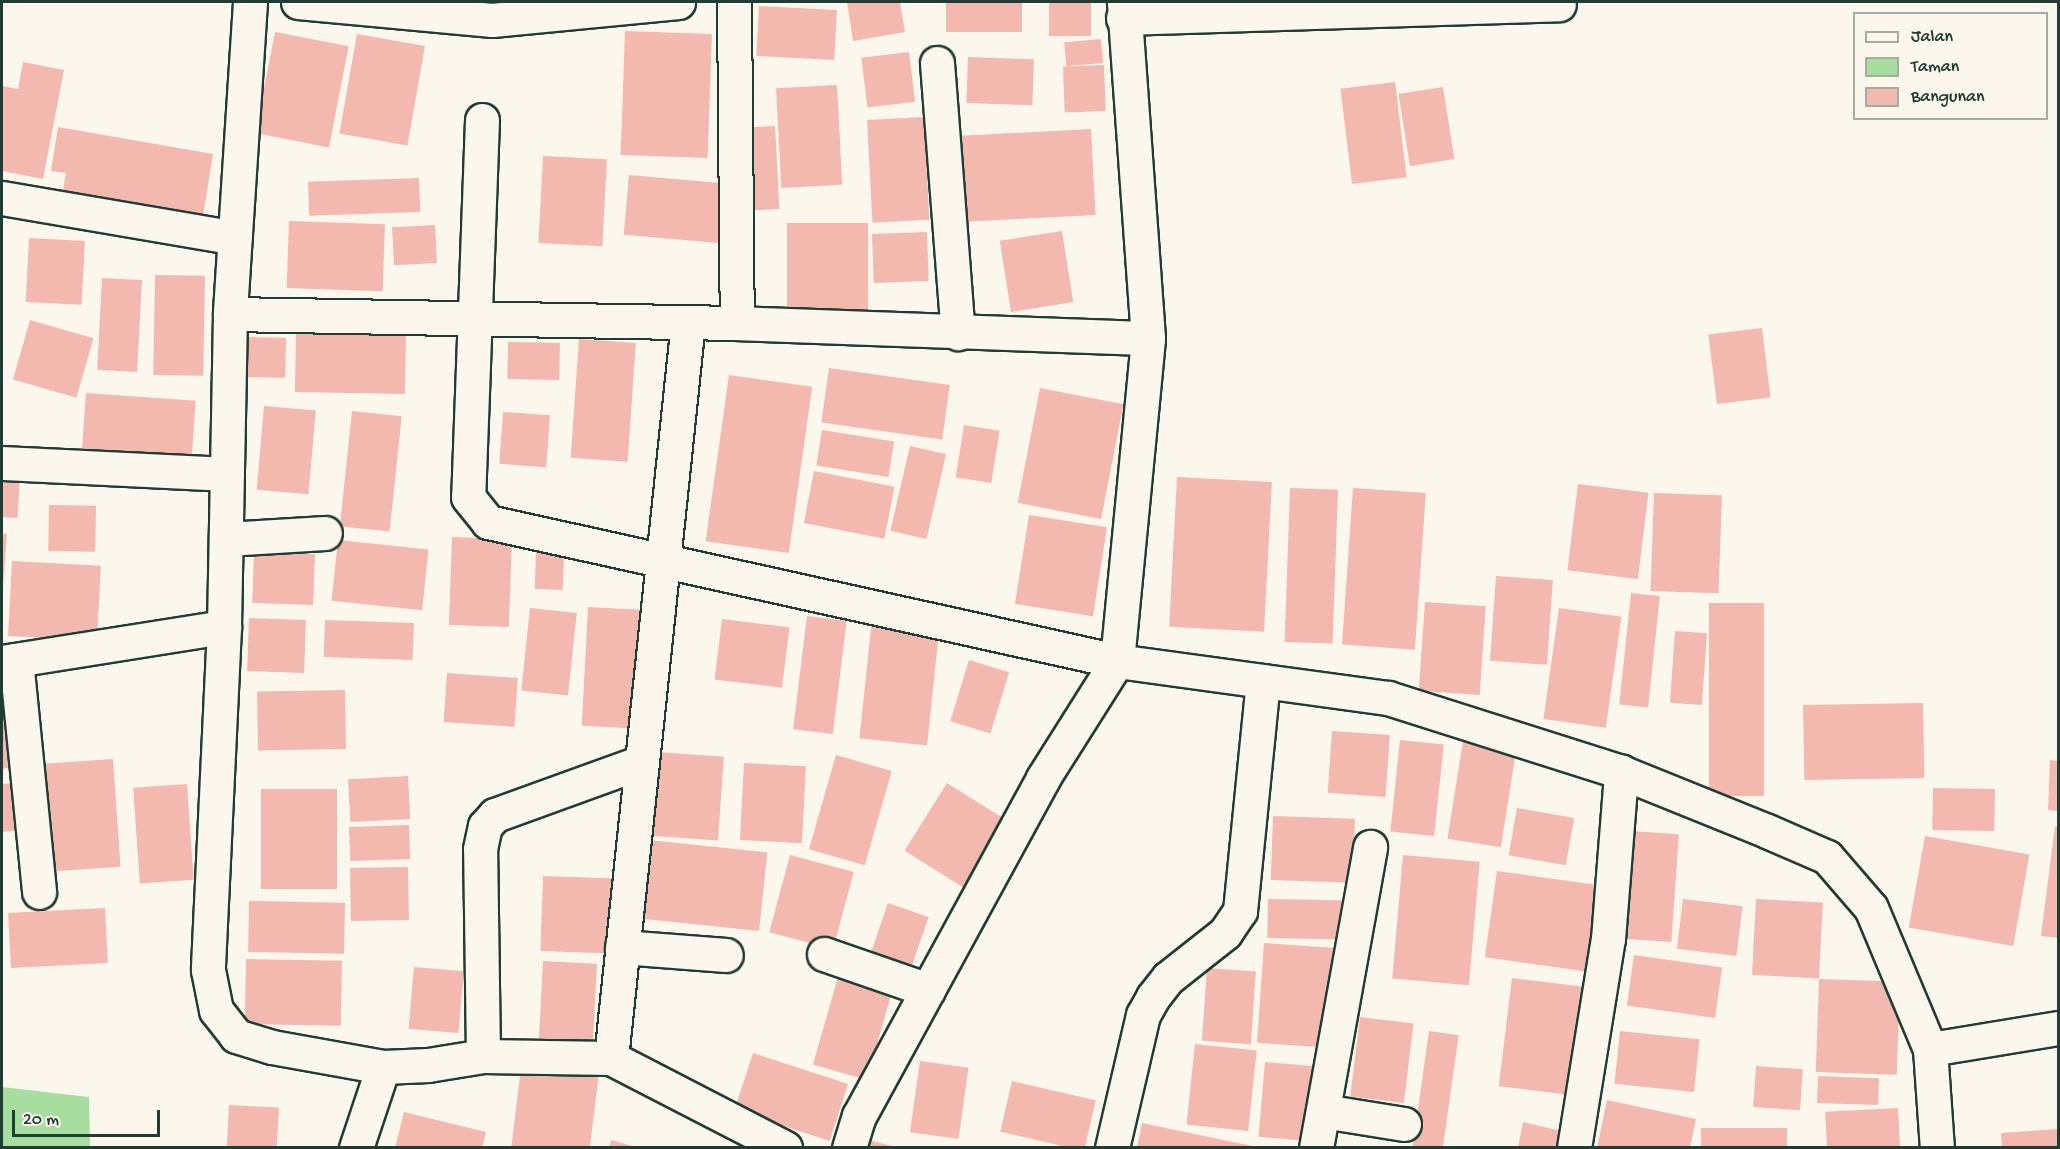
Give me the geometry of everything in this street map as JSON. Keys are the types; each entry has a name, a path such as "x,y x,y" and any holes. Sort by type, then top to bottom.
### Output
{"street":[{"path":"250,2 230,314 224,627 208,970 216,1010 236,1036 272,1047 383,1067 428,1065 483,1056 611,1058 784,1148"},
{"path":"298,2 493,11 678,2"},
{"path":"734,2 737,323"},
{"path":"849,1148 859,1116 1043,778 1117,661 1148,338 1124,10 1559,4"},
{"path":"937,63 958,333"},
{"path":"482,120 477,319 468,497 476,510 488,522 526,533 1117,661 1388,698 1621,772 1827,857 1871,908 1930,1049 1937,1148"},
{"path":"2,198 235,238"},
{"path":"230,314 737,323 958,333 1148,338"},
{"path":"611,1058 660,561 688,322"},
{"path":"2,463 227,474"},
{"path":"226,539 325,533"},
{"path":"39,892 9,661 224,627"},
{"path":"1112,1148 1148,1006 1168,978 1225,933 1240,911 1263,681"},
{"path":"483,1056 480,849 485,826 495,814 639,763"},
{"path":"1574,1148 1608,939 1621,772"},
{"path":"1316,1148 1370,847"},
{"path":"622,947 726,955"},
{"path":"824,954 928,990"},
{"path":"1930,1049 2058,1029"},
{"path":"356,1148 383,1067"},
{"path":"1323,1111 1404,1124"}],"green space":[{"path":"2,1087 89,1097 90,1147 2,1147"}],"building":[{"path":"847,2 900,2 905,32 853,41"},
{"path":"946,2 1022,2 1022,32 946,32"},
{"path":"1049,2 1091,2 1091,36 1049,36"},
{"path":"759,6 837,10 834,60 756,56"},
{"path":"625,31 712,34 708,158 621,155"},
{"path":"275,32 349,46 329,147 255,133"},
{"path":"357,34 425,46 407,145 339,133"},
{"path":"1101,39 1103,63 1066,66 1064,42"},
{"path":"909,52 915,102 867,107 861,58"},
{"path":"968,57 1034,59 1032,105 966,103"},
{"path":"23,62 64,70 43,179 2,171 2,86 18,89"},
{"path":"1104,65 1106,111 1065,112 1063,66"},
{"path":"1395,82 1407,177 1352,184 1340,89"},
{"path":"837,85 842,185 781,188 776,88"},
{"path":"1443,87 1454,159 1410,166 1399,94"},
{"path":"924,117 929,220 872,223 867,120"},
{"path":"775,126 779,209 752,210 748,127"},
{"path":"58,127 213,154 202,223 61,201 66,173 51,171"},
{"path":"1091,129 1096,215 961,222 956,136"},
{"path":"543,156 607,159 602,246 538,243"},
{"path":"629,175 727,184 721,243 624,235"},
{"path":"419,178 420,212 309,216 308,182"},
{"path":"289,221 385,224 383,291 287,288"},
{"path":"787,223 868,223 868,324 787,324"},
{"path":"435,225 437,263 394,265 392,227"},
{"path":"1062,231 1073,302 1011,312 1000,241"},
{"path":"927,232 929,281 874,283 872,234"},
{"path":"29,238 85,241 82,305 26,302"},
{"path":"155,275 205,276 203,376 153,375"},
{"path":"102,278 142,280 137,372 97,370"},
{"path":"30,320 93,338 76,398 13,380"},
{"path":"1762,328 1771,397 1717,404 1708,335"},
{"path":"296,332 406,334 405,394 295,392"},
{"path":"243,337 286,338 285,378 242,377"},
{"path":"579,339 636,343 628,462 571,458"},
{"path":"508,342 560,343 559,380 507,379"},
{"path":"829,368 950,385 942,439 821,422"},
{"path":"729,375 812,387 789,553 706,541"},
{"path":"1040,388 1123,404 1101,519 1018,503"},
{"path":"86,393 196,401 192,457 82,449"},
{"path":"264,406 316,411 308,494 257,490"},
{"path":"352,411 402,416 390,532 340,526"},
{"path":"503,412 550,415 546,467 499,464"},
{"path":"964,425 1000,431 991,483 956,477"},
{"path":"822,430 894,441 888,477 816,466"},
{"path":"910,446 946,454 926,539 890,531"},
{"path":"814,471 894,487 884,539 804,523"},
{"path":"2,472 20,473 18,518 2,517"},
{"path":"1177,477 1272,482 1264,632 1169,627"},
{"path":"1578,484 1648,493 1638,579 1567,570"},
{"path":"1290,488 1338,490 1333,644 1285,642"},
{"path":"1353,488 1426,493 1415,650 1342,645"},
{"path":"1654,493 1722,495 1719,593 1651,591"},
{"path":"49,505 96,506 95,552 48,551"},
{"path":"1029,515 1107,527 1093,616 1015,604"},
{"path":"2,534 7,534 3,587 2,587"},
{"path":"452,537 512,539 509,627 449,625"},
{"path":"338,540 429,550 422,610 332,601"},
{"path":"254,552 315,554 313,605 252,603"},
{"path":"536,552 564,553 563,590 535,589"},
{"path":"12,561 101,566 97,641 8,636"},
{"path":"1496,576 1553,580 1547,665 1490,661"},
{"path":"1631,593 1660,596 1648,707 1619,704"},
{"path":"1425,602 1486,606 1480,695 1419,691"},
{"path":"1709,603 1764,603 1764,796 1709,796"},
{"path":"588,607 641,610 635,729 582,726"},
{"path":"530,608 577,613 568,695 521,691"},
{"path":"1559,608 1621,617 1606,728 1543,719"},
{"path":"807,616 847,621 833,734 793,729"},
{"path":"249,618 306,620 304,673 247,671"},
{"path":"722,619 789,627 782,688 715,680"},
{"path":"872,619 940,626 927,745 859,738"},
{"path":"325,620 414,623 413,660 324,657"},
{"path":"1675,631 1707,633 1702,705 1670,703"},
{"path":"969,660 1009,672 990,733 950,721"},
{"path":"447,673 518,678 514,727 444,722"},
{"path":"345,690 346,749 258,751 257,692"},
{"path":"8,703 13,767 2,769 2,704"},
{"path":"1923,703 1924,778 1804,780 1803,705"},
{"path":"1332,731 1390,735 1386,797 1328,793"},
{"path":"1400,740 1444,745 1434,836 1390,831"},
{"path":"1463,741 1516,749 1501,847 1448,839"},
{"path":"657,752 724,757 718,840 651,836"},
{"path":"836,755 892,771 865,865 809,849"},
{"path":"113,759 121,867 52,872 44,764"},
{"path":"2050,760 2058,761 2058,811 2048,810"},
{"path":"744,763 806,766 802,843 740,840"},
{"path":"408,776 410,819 350,822 348,779"},
{"path":"22,782 27,829 2,832 2,784"},
{"path":"947,783 1009,822 967,890 905,851"},
{"path":"187,784 194,880 140,884 133,788"},
{"path":"1933,788 1995,789 1994,831 1932,830"},
{"path":"261,789 337,789 337,889 261,889"},
{"path":"1517,808 1574,818 1566,865 1509,855"},
{"path":"1273,816 1355,819 1353,883 1271,880"},
{"path":"409,825 410,859 350,861 349,827"},
{"path":"2055,826 2058,827 2058,938 2041,936"},
{"path":"1631,831 1679,834 1671,942 1623,939"},
{"path":"1925,836 2029,854 2013,946 1909,928"},
{"path":"649,840 767,852 759,931 641,919"},
{"path":"790,855 854,872 833,949 769,932"},
{"path":"1403,855 1480,862 1469,985 1392,979"},
{"path":"408,867 409,920 351,921 350,868"},
{"path":"1497,871 1606,886 1594,972 1485,957"},
{"path":"543,876 616,879 613,954 540,951"},
{"path":"1268,899 1349,900 1348,939 1267,938"},
{"path":"1683,899 1743,906 1736,956 1677,949"},
{"path":"1756,899 1823,903 1819,978 1752,975"},
{"path":"249,901 345,903 344,954 248,952"},
{"path":"888,903 929,917 907,978 867,964"},
{"path":"105,908 108,963 11,968 8,913"},
{"path":"1264,943 1336,948 1329,1048 1257,1043"},
{"path":"1634,955 1722,967 1715,1018 1627,1006"},
{"path":"246,959 342,961 341,1026 245,1024"},
{"path":"543,961 597,964 593,1047 539,1044"},
{"path":"414,967 464,971 458,1033 409,1029"},
{"path":"1207,968 1256,971 1251,1044 1202,1041"},
{"path":"838,977 892,992 867,1080 813,1064"},
{"path":"1512,978 1589,988 1576,1096 1499,1086"},
{"path":"1819,979 1900,982 1897,1075 1816,1072"},
{"path":"1360,1017 1414,1024 1404,1103 1350,1096"},
{"path":"1429,1031 1459,1035 1443,1148 1413,1148"},
{"path":"1620,1031 1700,1039 1694,1092 1614,1084"},
{"path":"1195,1044 1257,1050 1248,1131 1187,1125"},
{"path":"753,1053 848,1084 830,1141 734,1110"},
{"path":"920,1061 969,1068 959,1139 910,1132"},
{"path":"1265,1062 1318,1067 1311,1141 1258,1137"},
{"path":"1756,1066 1803,1069 1800,1110 1753,1107"},
{"path":"521,1068 598,1078 590,1148 511,1147"},
{"path":"1818,1076 1879,1078 1878,1105 1817,1103"},
{"path":"1012,1081 1096,1100 1085,1148 1071,1148 1000,1132"},
{"path":"1607,1100 1696,1119 1690,1148 1597,1148"},
{"path":"229,1105 279,1108 277,1148 227,1148"},
{"path":"1898,1108 1900,1148 1827,1148 1825,1112"},
{"path":"404,1112 486,1132 482,1148 395,1148"},
{"path":"1523,1122 1565,1132 1561,1148 1518,1148"},
{"path":"1142,1123 1252,1146 1252,1148 1137,1148"},
{"path":"1701,1128 1787,1128 1787,1148 1701,1148"},
{"path":"2058,1129 2058,1148 2002,1148 2001,1133"},
{"path":"611,1140 636,1147 636,1148 609,1148"},
{"path":"869,1140 895,1147 895,1148 867,1148"}]}
